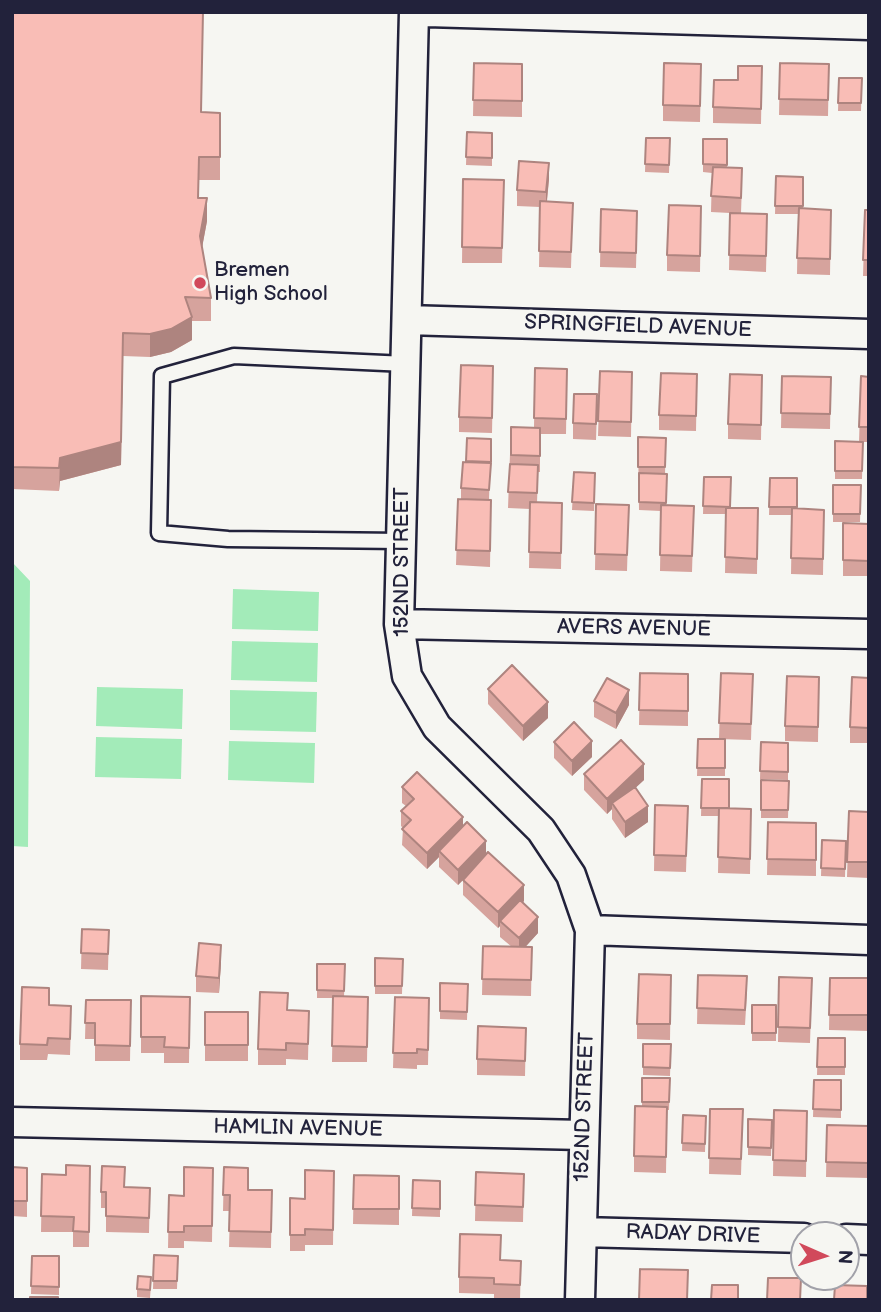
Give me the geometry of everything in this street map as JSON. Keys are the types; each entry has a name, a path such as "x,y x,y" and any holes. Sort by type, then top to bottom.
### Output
{"street":[{"name":"152ND STREET","path":"414,12 399,624 407,676 437,727 541,830 571,875 590,930 580,1300"},
{"path":"427,12 869,25"},
{"name":"SPRINGFIELD AVENUE","path":"407,320 869,334"},
{"name":"AVERS AVENUE","path":"399,624 869,634"},
{"path":"590,930 869,940"},
{"name":"HAMLIN AVENUE","path":"12,1122 583,1135"},
{"name":"RADAY DRIVE","path":"582,1231 790,1238"}],"lane":[{"path":"401,541 228,539 159,533 162,376 234,356 312,362 406,364"}],"green space":[{"path":"12,562 30,581 28,847 12,846"},
{"path":"233,589 319,592 318,631 232,629"},
{"path":"232,641 318,643 317,682 231,680"},
{"path":"97,687 183,689 182,729 96,726"},
{"path":"230,690 317,692 316,732 230,730"},
{"path":"96,737 182,739 181,779 95,777"},
{"path":"229,741 315,743 314,783 228,780"}],"building":[{"path":"12,12 203,12 201,112 220,113 220,157 199,157 198,198 207,198 200,236 211,298 185,297 192,317 171,329 150,334 123,333 121,442 60,458 59,468 12,467"},
{"path":"474,63 522,64 522,101 473,100"},
{"path":"664,63 701,64 700,106 663,105"},
{"path":"780,63 829,64 828,100 779,99"},
{"path":"738,66 762,66 761,109 713,107 714,80 738,80"},
{"path":"839,78 862,78 861,103 838,103"},
{"path":"467,132 492,133 492,158 466,157"},
{"path":"646,138 670,138 669,165 645,164"},
{"path":"703,139 727,139 727,165 703,164"},
{"path":"519,161 549,163 546,192 517,190"},
{"path":"713,167 742,168 741,198 711,196"},
{"path":"776,176 803,177 803,206 775,206"},
{"path":"463,179 504,180 502,248 462,247"},
{"path":"540,201 573,203 571,252 539,251"},
{"path":"669,205 701,206 700,256 667,255"},
{"path":"799,208 831,210 830,259 797,258"},
{"path":"601,209 637,211 636,253 600,252"},
{"path":"865,210 869,210 869,260 863,260"},
{"path":"730,213 767,214 766,256 729,255"},
{"path":"461,365 493,366 492,418 459,417"},
{"path":"535,368 567,369 566,419 534,418"},
{"path":"600,371 632,372 631,422 598,421"},
{"path":"661,373 697,374 696,416 659,415"},
{"path":"730,374 762,375 761,425 728,424"},
{"path":"782,376 831,377 830,414 781,413"},
{"path":"861,376 869,377 869,427 859,427"},
{"path":"574,394 597,394 596,424 573,423"},
{"path":"511,427 540,428 540,456 511,455"},
{"path":"638,437 666,438 665,467 638,467"},
{"path":"467,438 491,439 491,462 466,461"},
{"path":"835,441 863,442 862,471 835,471"},
{"path":"463,462 491,463 489,490 461,488"},
{"path":"510,464 538,465 537,493 508,492"},
{"path":"574,472 595,473 594,503 572,502"},
{"path":"639,473 667,474 666,503 639,502"},
{"path":"704,477 731,477 730,507 703,506"},
{"path":"770,478 797,478 797,507 769,507"},
{"path":"833,485 861,485 860,514 833,514"},
{"path":"458,499 491,500 490,551 456,550"},
{"path":"530,502 562,503 561,553 529,552"},
{"path":"596,504 629,505 627,555 595,554"},
{"path":"661,505 694,506 692,556 660,555"},
{"path":"726,508 758,508 757,559 725,557"},
{"path":"792,508 824,510 823,559 791,558"},
{"path":"843,523 869,524 869,561 843,560"},
{"path":"512,665 548,702 523,726 488,689"},
{"path":"640,673 688,674 688,711 639,710"},
{"path":"721,673 753,674 751,724 719,723"},
{"path":"787,676 819,677 818,727 785,726"},
{"path":"852,677 869,678 869,728 850,727"},
{"path":"607,678 629,690 616,713 594,701"},
{"path":"574,722 592,741 572,761 554,742"},
{"path":"698,739 725,739 725,768 697,768"},
{"path":"621,740 644,764 607,799 584,774"},
{"path":"761,742 788,743 788,772 760,771"},
{"path":"417,772 463,817 427,853 402,829 411,820 401,811 414,799 402,787"},
{"path":"702,779 729,779 729,808 701,808"},
{"path":"761,780 789,781 788,810 761,810"},
{"path":"635,787 648,806 625,822 612,803"},
{"path":"655,805 688,806 686,856 654,855"},
{"path":"719,808 751,809 750,859 718,857"},
{"path":"849,811 869,812 869,862 847,862"},
{"path":"467,822 486,841 458,870 439,851"},
{"path":"768,822 816,823 816,860 767,859"},
{"path":"822,840 846,841 845,869 821,868"},
{"path":"488,852 524,885 498,912 463,880"},
{"path":"520,900 538,917 519,938 500,921"},
{"path":"82,929 109,930 108,954 81,953"},
{"path":"199,943 221,945 219,978 196,976"},
{"path":"483,946 532,947 531,980 482,979"},
{"path":"375,958 403,959 402,986 375,986"},
{"path":"317,964 345,964 344,991 317,990"},
{"path":"639,974 671,975 670,1024 637,1024"},
{"path":"698,975 747,976 745,1010 697,1008"},
{"path":"779,977 812,978 810,1028 778,1027"},
{"path":"830,978 869,978 869,1015 829,1015"},
{"path":"440,983 468,984 467,1012 440,1011"},
{"path":"22,987 49,988 49,1005 71,1006 70,1039 48,1038 47,1045 20,1044"},
{"path":"260,992 288,993 287,1010 309,1011 308,1044 286,1043 286,1050 258,1049"},
{"path":"141,996 190,997 189,1048 164,1047 165,1037 141,1037"},
{"path":"333,996 368,997 367,1047 332,1046"},
{"path":"395,997 429,998 428,1050 393,1053"},
{"path":"86,1000 131,1000 130,1046 95,1045 95,1023 85,1023"},
{"path":"752,1005 776,1005 776,1033 752,1033"},
{"path":"205,1012 248,1012 248,1045 205,1045"},
{"path":"478,1026 526,1028 525,1061 477,1059"},
{"path":"818,1038 845,1038 845,1067 817,1067"},
{"path":"643,1044 671,1044 670,1068 643,1067"},
{"path":"642,1078 670,1078 669,1102 642,1102"},
{"path":"814,1080 841,1080 841,1110 813,1109"},
{"path":"635,1106 667,1107 666,1157 634,1156"},
{"path":"710,1109 743,1109 741,1159 709,1158"},
{"path":"774,1110 807,1111 806,1161 773,1160"},
{"path":"683,1115 706,1116 705,1144 682,1143"},
{"path":"748,1119 772,1120 771,1148 748,1147"},
{"path":"827,1125 869,1126 869,1163 826,1162"},
{"path":"66,1165 90,1166 89,1232 73,1231 74,1217 41,1216 42,1174 66,1175"},
{"path":"102,1166 125,1167 124,1187 150,1188 149,1218 106,1216 106,1192 101,1192"},
{"path":"12,1167 27,1168 27,1201 12,1201"},
{"path":"184,1167 213,1168 212,1226 184,1226 184,1232 168,1232 169,1195 184,1196"},
{"path":"224,1167 248,1168 248,1190 272,1190 271,1232 229,1231 230,1195 223,1195"},
{"path":"305,1170 334,1171 333,1230 305,1229 305,1235 290,1235 290,1198 305,1199"},
{"path":"476,1172 524,1174 523,1207 475,1205"},
{"path":"354,1175 399,1176 399,1209 353,1209"},
{"path":"413,1180 440,1181 440,1209 412,1208"},
{"path":"460,1234 501,1235 500,1260 521,1261 520,1285 494,1284 494,1278 459,1277"},
{"path":"154,1255 178,1256 177,1281 153,1281"},
{"path":"32,1256 59,1256 59,1287 31,1286"},
{"path":"640,1269 688,1270 687,1300 639,1300"},
{"path":"138,1276 151,1277 150,1290 137,1289"},
{"path":"768,1278 790,1278 790,1291 800,1291 800,1300 767,1300"},
{"path":"712,1285 738,1285 738,1300 711,1300"},
{"path":"860,1286 867,1286 867,1300 834,1300 835,1291 860,1291"},
{"path":"30,1297 58,1297 58,1300 30,1300"}],"place":[{"name":"Bremen High School","path":"200,283"}]}
